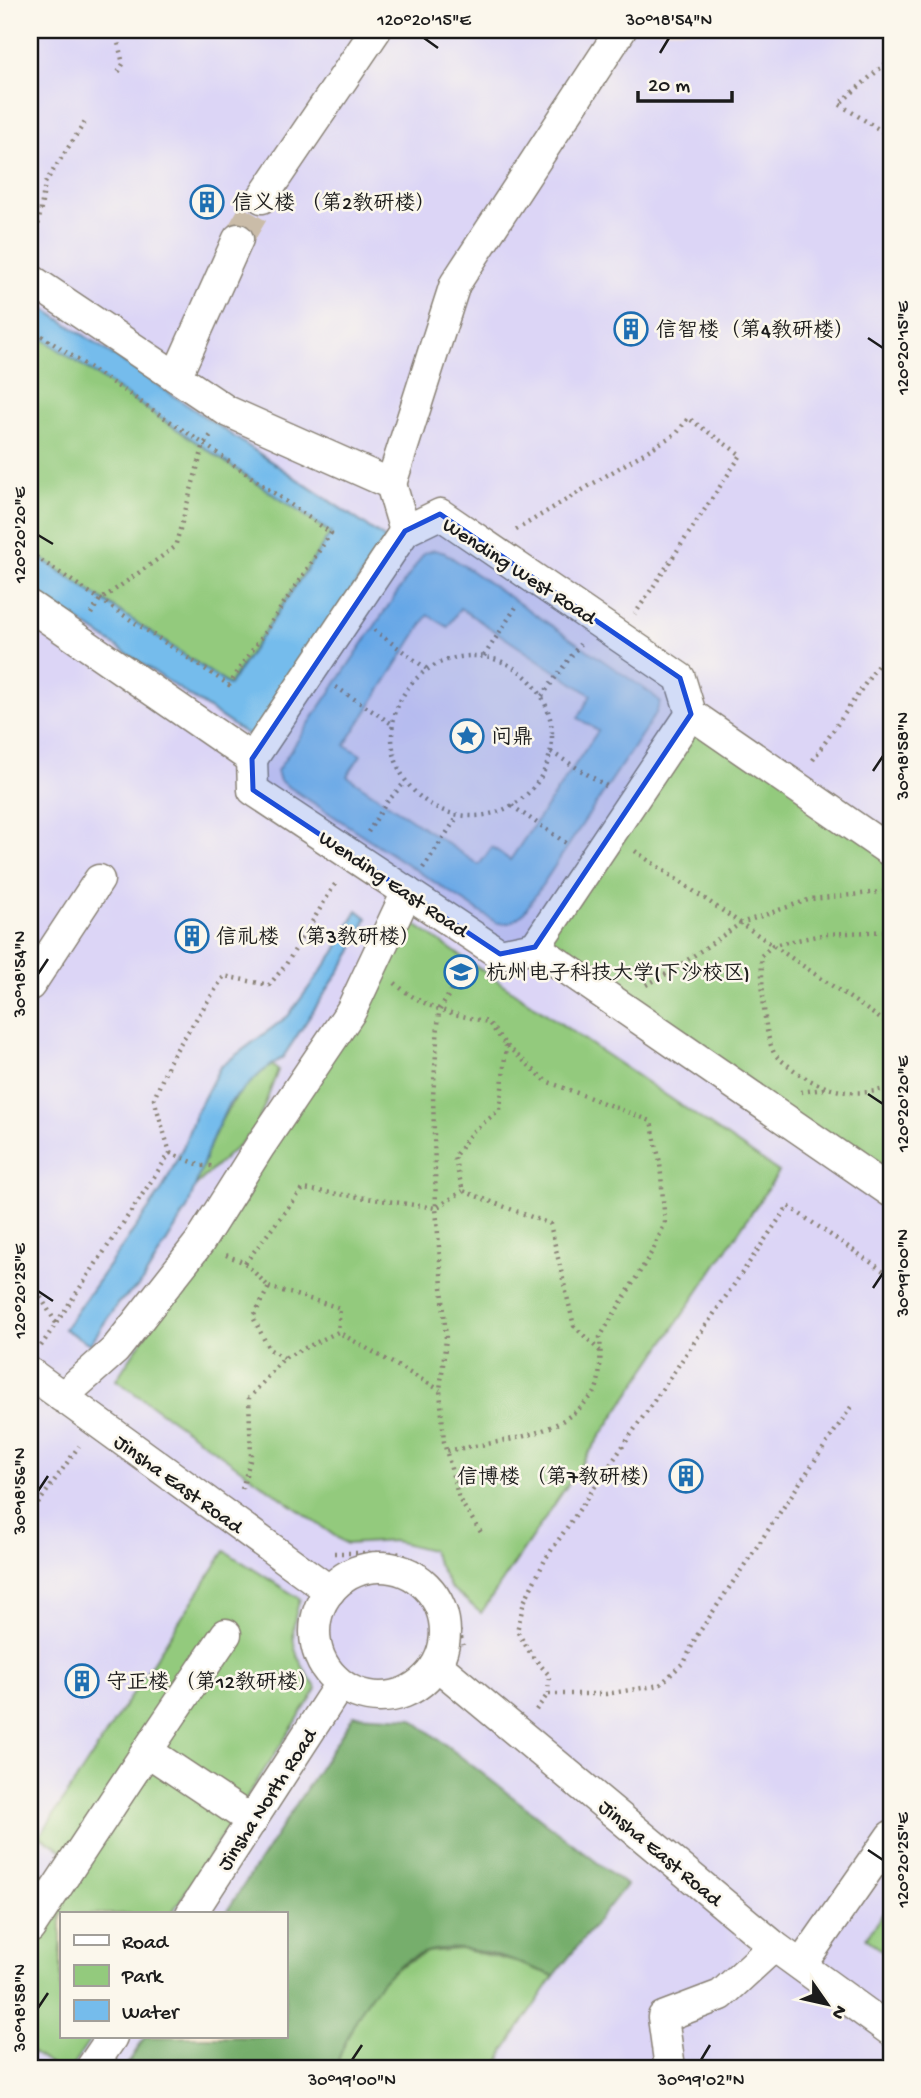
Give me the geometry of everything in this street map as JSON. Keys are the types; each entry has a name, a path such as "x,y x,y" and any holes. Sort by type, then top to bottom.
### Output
{"street":[{"path":"262,198 376,30"},
{"path":"32,613 253,759 405,531 391,484 455,284 621,30"},
{"path":"176,377 238,239"},
{"path":"31,271 227,411 391,484"},
{"name":"Wending West Road","path":"405,531 440,514 680,678 691,714"},
{"path":"891,852 691,714 535,947 891,1192"},
{"name":"Wending East Road","path":"253,759 253,790 360,845 500,954 535,947"},
{"path":"30,985 99,880"},
{"path":"62,1397 115,1350 200,1243 260,1146 351,1011 412,885"},
{"name":"Jinsha East Road","path":"33,1363 62,1397 330,1591"},
{"path":"373,1566 394,1567 413,1574 429,1587 440,1605 445,1625 445,1645 437,1664 424,1681 405,1692 383,1697 360,1694 340,1684 325,1667 316,1646 315,1623 322,1602 336,1583 353,1572 373,1566"},
{"path":"30,1928 226,1634"},
{"name":"Jinsha East Road","path":"437,1664 774,1946 891,2032"},
{"name":"Jinsha North Road","path":"192,1912 340,1684"},
{"path":"147,1751 252,1821"},
{"path":"801,1965 891,1836"},
{"path":"670,2068 663,2017 721,1995 774,1946"},
{"path":"91,2068 111,2038"}],"path":[{"path":"115,30 123,64 118,73"},
{"path":"891,59 839,104 891,137"},
{"path":"31,271 45,183 85,122"},
{"path":"30,328 331,533 229,685 30,553"},
{"path":"488,546 677,433 688,418 741,455 620,637"},
{"path":"99,601 175,547 204,444"},
{"path":"484,656 523,596"},
{"path":"372,629 427,669"},
{"path":"542,696 585,637"},
{"path":"796,785 891,646"},
{"path":"484,656 507,663 527,677 542,696 551,723 551,752 543,773 530,792 512,806 495,813 458,816 437,809 420,798 405,782 396,764 391,744 392,724 398,703 411,684 427,669 455,657 484,656"},
{"path":"335,686 392,724"},
{"path":"551,752 619,794"},
{"path":"202,1166 170,1153 154,1099 171,1058 225,976 268,985 285,966 387,802 405,782"},
{"path":"512,806 580,852"},
{"path":"412,885 458,816"},
{"path":"611,834 891,1026"},
{"path":"615,1003 670,972 741,923 810,899 891,891"},
{"path":"891,931 826,934 773,945 761,956 767,1030 775,1055 808,1081 825,1088 872,1093 891,1087"},
{"path":"480,941 439,1011 433,1096 436,1208 446,1339 440,1390 444,1442 459,1499 482,1534"},
{"path":"376,957 392,980 410,997 439,1011 488,1022 506,1045 546,1081 651,1121 660,1163 664,1223 653,1251 600,1337 601,1352 595,1392 557,1426 541,1432 447,1451"},
{"path":"463,1191 454,1157 472,1132 500,1110 506,1045"},
{"path":"33,1363 56,1323 170,1153"},
{"path":"245,1264 303,1189 436,1208 463,1191"},
{"path":"463,1191 550,1224 574,1326 601,1352"},
{"path":"518,1733 548,1693 549,1675 532,1656 517,1631 524,1602 546,1558 788,1206 891,1276"},
{"path":"200,1243 245,1264 269,1287 340,1308 338,1332"},
{"path":"30,1279 56,1323"},
{"path":"269,1287 253,1317 269,1349 284,1358"},
{"path":"338,1332 440,1390"},
{"path":"241,1494 251,1457 249,1398 284,1358 338,1332"},
{"path":"548,1693 606,1694 660,1685 685,1661 696,1637 853,1404"},
{"path":"30,1515 96,1423"}],"highlighted area":[{"path":"440,514 680,678 691,714 535,947 500,954 253,790 252,759 405,531"}],"shaded area":[{"name":"杭州电子科技大学(下沙校区)","path":"30,30 891,30 891,2068 30,2068"}],"green space":[{"path":"30,330 331,533 229,685 30,551"},
{"path":"691,714 891,851 891,1193 535,947"},
{"path":"414,924 779,1172 481,1613 450,1587 431,1550 394,1541 346,1544 116,1380"},
{"path":"272,1065 278,1070 255,1130 194,1187 222,1119 242,1091"},
{"path":"225,1551 300,1599 293,1637 298,1656 317,1689 172,1912 60,1912 60,2038 91,2038 71,2068 56,2068 30,2051 30,1954 86,1867 40,1836"},
{"path":"354,1715 411,1718 626,1885 554,1976 508,1959 472,1950 436,1950 414,1957 395,1969 365,2004 335,2068 125,2068 144,2038 287,2038 287,1912 226,1912"},
{"path":"891,1901 891,1958 866,1938"},
{"path":"461,1949 516,1962 554,1976 504,2051 497,2068 335,2068 353,2022 376,1987 391,1971 426,1952"}],"water":[{"path":"30,299 386,539 252,738 30,588 30,551 229,685 331,533 30,330"},
{"path":"434,550 445,553 660,702 656,713 523,914 510,923 497,923 280,781 277,771 424,553","holes":["460,608 591,695 578,718 598,731 510,860 492,847 479,865 347,776 361,755 345,745 428,615 448,627"]},
{"path":"357,910 367,918 352,952 283,1057 262,1072 229,1103 212,1139 187,1209 140,1285 118,1303 90,1344 64,1329 162,1190 195,1115 220,1067 288,1016 335,952"}],"tunnel":[{"path":"238,239 262,198"}],"place":[{"name":"信义楼 （第2教研楼）","path":"207,202"},
{"name":"信智楼（第4教研楼）","path":"631,329"},
{"name":"问鼎","path":"467,736"},
{"name":"信礼楼 （第3教研楼）","path":"192,936"},
{"name":"杭州电子科技大学(下沙校区)","path":"461,972"},
{"name":"信博楼 （第7教研楼）","path":"686,1476"},
{"name":"守正楼 （第12教研楼）","path":"82,1681"}]}
